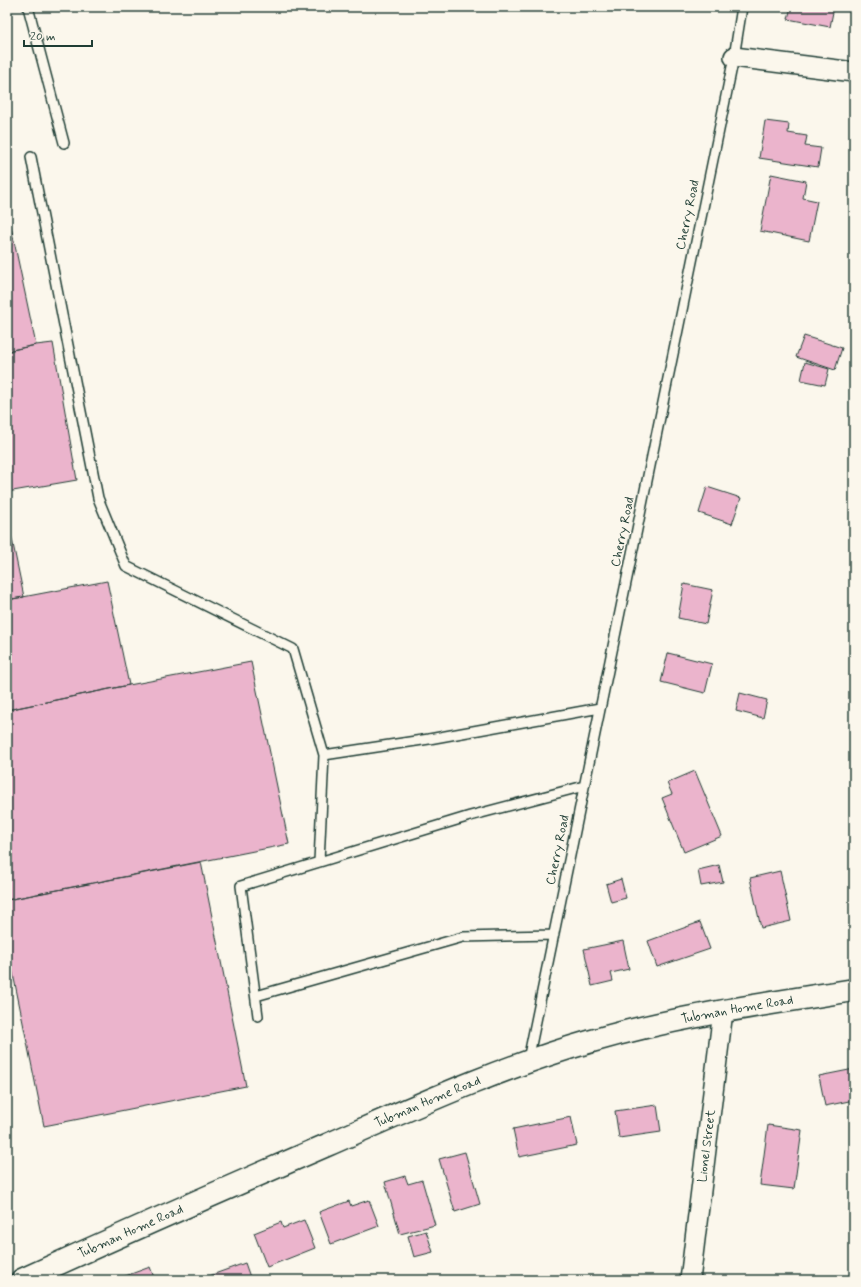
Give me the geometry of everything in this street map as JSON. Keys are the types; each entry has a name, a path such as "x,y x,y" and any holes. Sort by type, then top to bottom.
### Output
{"street":[{"path":"734,57 854,72"},
{"name":"Tubman Home Road","path":"22,1280 420,1105 528,1062 592,1041 651,1026 724,1011 854,990"},
{"name":"Lionel Street","path":"690,1280 724,1011"}],"lane":[{"path":"28,7 64,143"},
{"name":"Cherry Road","path":"528,1062 734,57 742,7"},
{"path":"31,157 98,498 126,566 292,650 324,755 319,862"},
{"path":"324,755 429,739 600,708"},
{"path":"258,1016 241,886 470,816 584,786"},
{"path":"256,996 463,937 554,936"}],"building":[{"path":"791,7 834,7 830,27 788,19"},
{"path":"765,121 789,124 788,133 807,136 805,146 821,148 818,167 759,158"},
{"path":"771,174 806,181 803,198 817,201 809,241 760,231"},
{"path":"7,208 36,345 7,351"},
{"path":"804,336 842,348 835,370 796,357"},
{"path":"53,343 77,480 7,492 7,351"},
{"path":"805,362 829,369 825,385 801,380"},
{"path":"707,487 741,498 732,524 699,513"},
{"path":"7,515 24,597 7,600"},
{"path":"107,581 129,685 7,710 7,600"},
{"path":"684,584 713,590 706,624 678,618"},
{"path":"668,653 712,664 705,693 661,682"},
{"path":"251,662 289,844 7,900 7,710"},
{"path":"740,693 767,700 763,718 736,711"},
{"path":"695,771 722,836 684,852 662,798 672,794 667,783"},
{"path":"201,862 246,1086 44,1126 7,944 7,900"},
{"path":"719,865 723,882 701,886 698,870"},
{"path":"780,871 791,921 761,928 750,878"},
{"path":"621,879 626,898 611,902 606,884"},
{"path":"700,922 710,949 657,967 648,941"},
{"path":"623,941 629,969 611,973 613,981 592,986 584,949"},
{"path":"854,1069 854,1100 825,1106 819,1076"},
{"path":"657,1105 661,1132 619,1138 615,1111"},
{"path":"571,1117 577,1145 519,1157 513,1129"},
{"path":"768,1125 802,1130 794,1189 760,1185"},
{"path":"465,1152 480,1204 455,1212 439,1159"},
{"path":"405,1176 408,1184 422,1180 435,1225 400,1234 385,1182"},
{"path":"369,1200 379,1226 331,1244 319,1212 349,1201 351,1206"},
{"path":"304,1220 315,1248 267,1267 254,1233 281,1222 283,1228"},
{"path":"426,1231 433,1252 414,1257 408,1236"},
{"path":"245,1263 251,1280 198,1280"},
{"path":"150,1267 155,1280 121,1280 120,1278"},
{"path":"624,1276 624,1280 594,1280 594,1277"}]}
